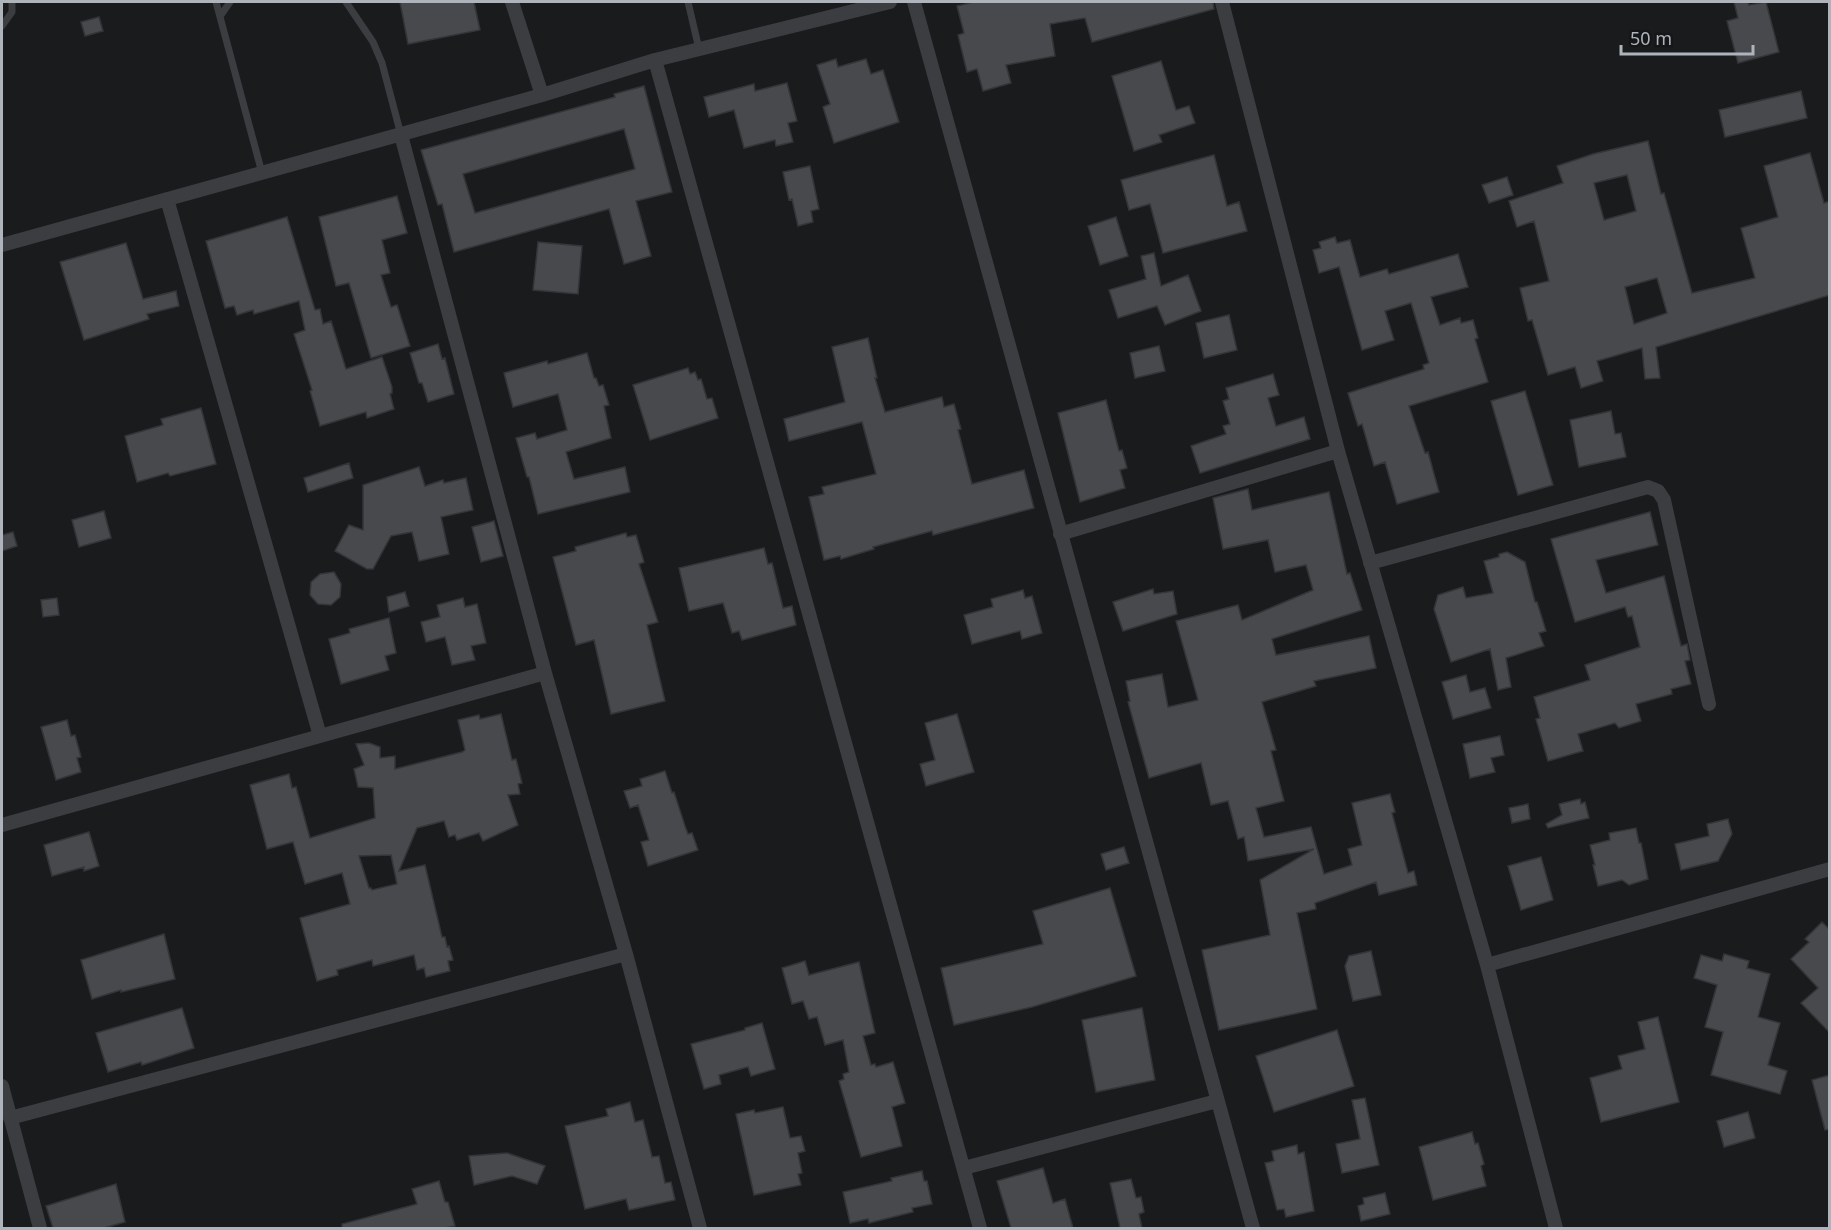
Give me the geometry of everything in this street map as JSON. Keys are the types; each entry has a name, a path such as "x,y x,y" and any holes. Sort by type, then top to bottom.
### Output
{"street":[{"path":"512,2 542,95"},
{"path":"2,245 542,95 655,60 890,2"},
{"path":"914,2 1253,1228"},
{"path":"1222,2 1338,451 1487,965 1556,1228"},
{"path":"655,60 980,1228"},
{"path":"400,135 545,673 626,954 700,1228"},
{"path":"167,199 321,736"},
{"path":"1060,534 1338,451"},
{"path":"1370,563 1648,487 1658,491 1664,500 1709,704"},
{"path":"2,825 545,673"},
{"path":"1487,965 1830,869"},
{"path":"10,1118 626,954"},
{"path":"2,1086 40,1228"},
{"path":"964,1168 1217,1101"}],"lane":[{"path":"2,26 12,12 12,2"},
{"path":"216,2 262,173"},
{"path":"221,15 230,2"},
{"path":"346,2 373,42 382,63 400,135"},
{"path":"688,2 699,49"}],"building":[{"path":"400,2 474,2 480,30 408,44"},
{"path":"973,2 1213,2 1214,9 1092,42 1085,18 1050,24 1055,56 1006,65 1011,83 983,91 977,69 967,72 958,35 964,33 957,6"},
{"path":"1734,2 1748,2 1749,5 1766,2 1779,52 1738,63 1727,21 1738,18"},
{"path":"99,17 103,31 85,36 81,22"},
{"path":"836,59 838,67 866,59 871,74 883,70 899,122 834,143 823,107 830,104 817,65"},
{"path":"1161,61 1176,110 1189,106 1195,123 1159,135 1162,142 1134,151 1112,76"},
{"path":"787,83 797,121 788,123 793,142 776,146 775,140 744,148 734,110 709,117 704,97 754,84 755,91"},
{"path":"644,86 672,192 636,201 651,256 624,264 609,209 454,252 442,204 438,205 421,150 615,97 614,94","holes":["624,129 635,169 475,213 463,174"]},
{"path":"1801,91 1807,118 1725,137 1719,110"},
{"path":"1648,141 1661,194 1664,193 1692,293 1755,278 1741,228 1778,217 1764,166 1810,153 1824,203 1830,201 1830,295 1656,347 1660,378 1645,379 1642,348 1597,361 1603,381 1581,388 1575,367 1548,375 1532,320 1528,321 1520,288 1549,281 1534,221 1517,227 1509,201 1563,183 1557,166 1593,154","holes":["1627,175 1636,211 1604,220 1594,183","1657,278 1667,313 1634,324 1625,287"]},
{"path":"1214,155 1227,206 1239,202 1247,231 1163,253 1150,204 1129,210 1121,180"},
{"path":"810,166 819,209 811,211 813,222 798,226 783,172"},
{"path":"1507,177 1513,195 1489,203 1482,185"},
{"path":"397,196 407,233 382,240 390,273 381,275 391,307 397,305 410,346 371,358 349,283 336,286 319,217"},
{"path":"287,217 315,310 320,309 323,324 331,321 346,369 382,357 392,387 390,394 394,409 367,418 366,412 320,426 310,391 312,390 294,334 305,330 299,301 254,314 253,310 237,315 234,306 225,308 206,241"},
{"path":"1116,217 1128,256 1100,265 1088,226"},
{"path":"1335,237 1337,243 1350,240 1360,277 1387,269 1389,274 1458,254 1468,287 1431,297 1440,325 1460,318 1461,323 1473,320 1478,338 1475,339 1488,382 1409,406 1425,453 1428,452 1439,492 1397,504 1385,462 1374,466 1362,424 1358,426 1348,393 1424,369 1423,365 1429,363 1411,303 1385,311 1394,340 1362,350 1339,267 1319,273 1313,250 1321,248 1319,242"},
{"path":"538,242 582,246 578,294 533,290"},
{"path":"126,243 143,299 176,291 179,306 147,314 149,319 84,340 60,262"},
{"path":"1154,253 1161,286 1188,275 1201,311 1165,325 1157,306 1118,318 1109,290 1146,279 1141,256"},
{"path":"1229,315 1237,350 1204,358 1196,323"},
{"path":"868,338 877,378 875,378 885,412 942,397 944,407 954,404 961,429 958,430 972,484 1024,470 1034,508 933,535 932,531 873,547 874,549 841,559 840,556 824,560 809,497 824,494 822,487 876,474 862,422 789,441 784,419 845,402 832,347"},
{"path":"438,344 442,359 445,358 454,394 428,402 422,383 419,383 410,353"},
{"path":"1159,346 1165,371 1135,378 1130,353"},
{"path":"587,353 594,378 599,386 603,385 609,405 604,406 611,438 566,452 574,479 625,467 630,492 538,514 516,438 535,433 537,439 567,430 558,394 513,407 504,373"},
{"path":"688,368 690,374 695,372 698,380 701,379 707,399 712,398 718,418 650,440 633,385"},
{"path":"1273,374 1279,395 1268,398 1276,426 1304,417 1310,439 1200,473 1191,446 1226,434 1223,426 1230,424 1223,401 1229,399 1226,388"},
{"path":"1525,391 1553,485 1518,495 1491,401"},
{"path":"1106,400 1119,451 1122,450 1127,468 1120,470 1125,488 1080,502 1058,413"},
{"path":"201,408 216,464 170,476 168,473 137,482 125,436 163,425 161,419"},
{"path":"1611,411 1615,434 1621,433 1626,457 1579,467 1570,420"},
{"path":"349,463 353,478 308,492 304,478"},
{"path":"419,467 425,486 443,480 444,483 466,478 473,510 441,517 449,554 419,561 412,532 391,536 373,569 367,569 335,551 349,525 363,530 363,485"},
{"path":"1248,489 1252,510 1329,492 1347,574 1350,573 1362,610 1272,639 1276,655 1369,636 1376,668 1314,681 1316,686 1262,702 1276,750 1271,751 1284,801 1256,808 1264,837 1311,827 1324,874 1352,865 1348,849 1362,845 1352,803 1390,794 1395,812 1392,813 1408,873 1414,871 1417,885 1379,895 1376,882 1315,903 1316,909 1297,913 1317,1009 1219,1030 1202,950 1270,935 1260,880 1314,849 1248,861 1244,837 1238,839 1228,801 1211,805 1201,763 1149,778 1128,702 1130,701 1126,681 1162,674 1168,707 1198,700 1176,621 1238,605 1242,620 1313,590 1306,565 1275,572 1268,540 1223,549 1213,498"},
{"path":"104,511 111,538 79,547 72,520"},
{"path":"1650,512 1658,545 1596,560 1606,593 1664,576 1681,646 1687,644 1690,660 1685,661 1691,684 1671,689 1672,694 1636,704 1641,721 1619,728 1615,723 1578,734 1583,751 1548,761 1536,719 1540,718 1534,697 1590,680 1585,665 1640,647 1632,616 1628,617 1625,607 1575,622 1551,539"},
{"path":"494,521 503,556 481,562 472,527"},
{"path":"13,532 17,546 2,551 2,535"},
{"path":"626,533 627,537 636,535 644,562 639,564 658,622 647,625 665,701 611,714 594,640 576,645 553,557 576,551 575,547"},
{"path":"764,548 768,564 772,563 783,608 792,606 796,625 742,640 739,631 732,633 723,603 689,611 679,568"},
{"path":"1507,552 1525,562 1535,602 1537,602 1546,631 1539,633 1544,646 1506,658 1511,687 1498,690 1490,649 1451,662 1434,609 1438,595 1463,587 1466,598 1493,593 1484,561"},
{"path":"334,572 341,584 340,597 331,605 318,604 310,595 311,582 320,574"},
{"path":"1153,589 1154,594 1173,591 1177,614 1123,631 1113,602"},
{"path":"1023,590 1025,598 1032,596 1042,633 1022,639 1020,631 972,644 964,615 993,607 991,599"},
{"path":"405,592 409,606 389,612 387,597"},
{"path":"57,598 59,615 43,617 41,600"},
{"path":"463,598 465,607 477,604 486,643 471,646 475,660 452,665 445,637 426,642 421,622 440,617 437,605"},
{"path":"389,618 396,653 385,656 389,670 341,684 329,639 350,633 349,629"},
{"path":"1466,675 1470,692 1485,688 1491,708 1453,719 1442,682"},
{"path":"501,714 512,760 516,759 522,783 518,784 520,794 508,795 518,825 483,841 479,833 457,840 455,835 449,837 444,821 417,828 399,871 425,865 442,937 445,937 453,960 448,961 450,971 426,977 424,968 417,970 414,955 373,966 372,960 337,970 338,975 317,981 300,918 350,904 342,873 305,884 293,842 267,849 250,785 289,774 292,788 296,787 310,838 375,818 373,788 358,787 354,769 364,765 356,744 369,743 380,747 380,758 395,756 395,769 462,752 465,750 458,720 479,715 480,719","holes":["391,855 397,884 372,890 369,888 359,856"]},
{"path":"957,714 974,772 926,786 920,764 935,760 925,723"},
{"path":"67,720 71,736 75,735 81,757 77,758 81,772 56,780 41,727"},
{"path":"1500,736 1504,755 1491,758 1495,772 1470,778 1463,744"},
{"path":"665,771 688,834 692,833 698,850 648,866 641,842 649,840 638,805 630,808 624,791 642,786 640,779"},
{"path":"1580,799 1581,804 1585,802 1589,818 1548,828 1546,824 1562,815 1559,804"},
{"path":"1528,804 1530,819 1512,823 1509,808"},
{"path":"1728,819 1732,834 1718,861 1681,870 1675,844 1709,836 1707,824"},
{"path":"1636,828 1648,879 1629,885 1622,880 1598,886 1590,845 1610,840 1609,833"},
{"path":"89,832 99,866 84,871 84,867 52,876 44,845"},
{"path":"1124,847 1129,863 1106,870 1101,854"},
{"path":"1541,857 1553,900 1521,910 1508,866"},
{"path":"1110,888 1136,976 1032,1007 954,1025 941,968 1043,944 1033,911"},
{"path":"1822,922 1830,930 1830,1033 1801,1003 1818,988 1791,959 1809,942 1805,939"},
{"path":"164,934 175,979 121,992 121,990 92,999 81,960"},
{"path":"1371,951 1381,995 1353,1001 1345,966 1349,956"},
{"path":"1724,954 1749,961 1747,968 1770,974 1758,1017 1780,1023 1768,1065 1787,1071 1780,1094 1711,1075 1723,1032 1705,1027 1717,985 1694,978 1701,955 1722,961"},
{"path":"805,961 809,975 859,962 875,1033 863,1036 871,1065 875,1064 876,1067 893,1062 905,1103 892,1107 902,1146 861,1157 839,1081 844,1079 843,1074 849,1072 843,1040 825,1045 817,1017 809,1019 803,1001 792,1004 782,968"},
{"path":"182,1008 194,1048 142,1065 141,1062 108,1072 96,1033"},
{"path":"1142,1008 1155,1080 1096,1092 1082,1020"},
{"path":"1658,1017 1679,1102 1601,1122 1590,1078 1622,1069 1618,1056 1645,1049 1638,1022"},
{"path":"762,1023 775,1069 751,1076 748,1067 719,1075 721,1084 704,1089 691,1044 745,1030 745,1028"},
{"path":"1337,1030 1354,1086 1274,1112 1256,1056"},
{"path":"1830,1075 1830,1129 1825,1130 1812,1080"},
{"path":"1365,1098 1379,1165 1342,1173 1336,1144 1360,1139 1352,1100"},
{"path":"630,1102 635,1122 643,1120 652,1157 659,1156 665,1183 671,1182 675,1200 629,1210 626,1199 585,1209 565,1126 608,1116 606,1109"},
{"path":"783,1107 790,1138 801,1136 805,1151 798,1153 802,1173 798,1174 801,1185 754,1195 736,1114 754,1110 755,1113"},
{"path":"1748,1112 1755,1138 1724,1147 1717,1121"},
{"path":"1472,1132 1484,1164 1481,1166 1486,1186 1433,1200 1419,1147"},
{"path":"1297,1145 1298,1154 1304,1152 1314,1211 1286,1217 1284,1209 1277,1210 1265,1163 1274,1161 1272,1151"},
{"path":"507,1153 545,1166 537,1184 512,1176 474,1185 469,1156"},
{"path":"1043,1168 1053,1203 1065,1199 1073,1228 1011,1228 997,1181"},
{"path":"922,1171 924,1181 927,1181 932,1204 912,1208 913,1212 869,1223 868,1219 850,1223 843,1192 892,1181 891,1178"},
{"path":"1131,1179 1136,1198 1141,1197 1144,1212 1139,1214 1142,1228 1120,1228 1110,1183"},
{"path":"439,1181 455,1226 445,1228 342,1228 342,1224 417,1204 412,1189"},
{"path":"116,1184 125,1222 104,1228 53,1228 46,1206"},
{"path":"1385,1193 1390,1214 1361,1221 1358,1206 1364,1204 1363,1198"}]}
